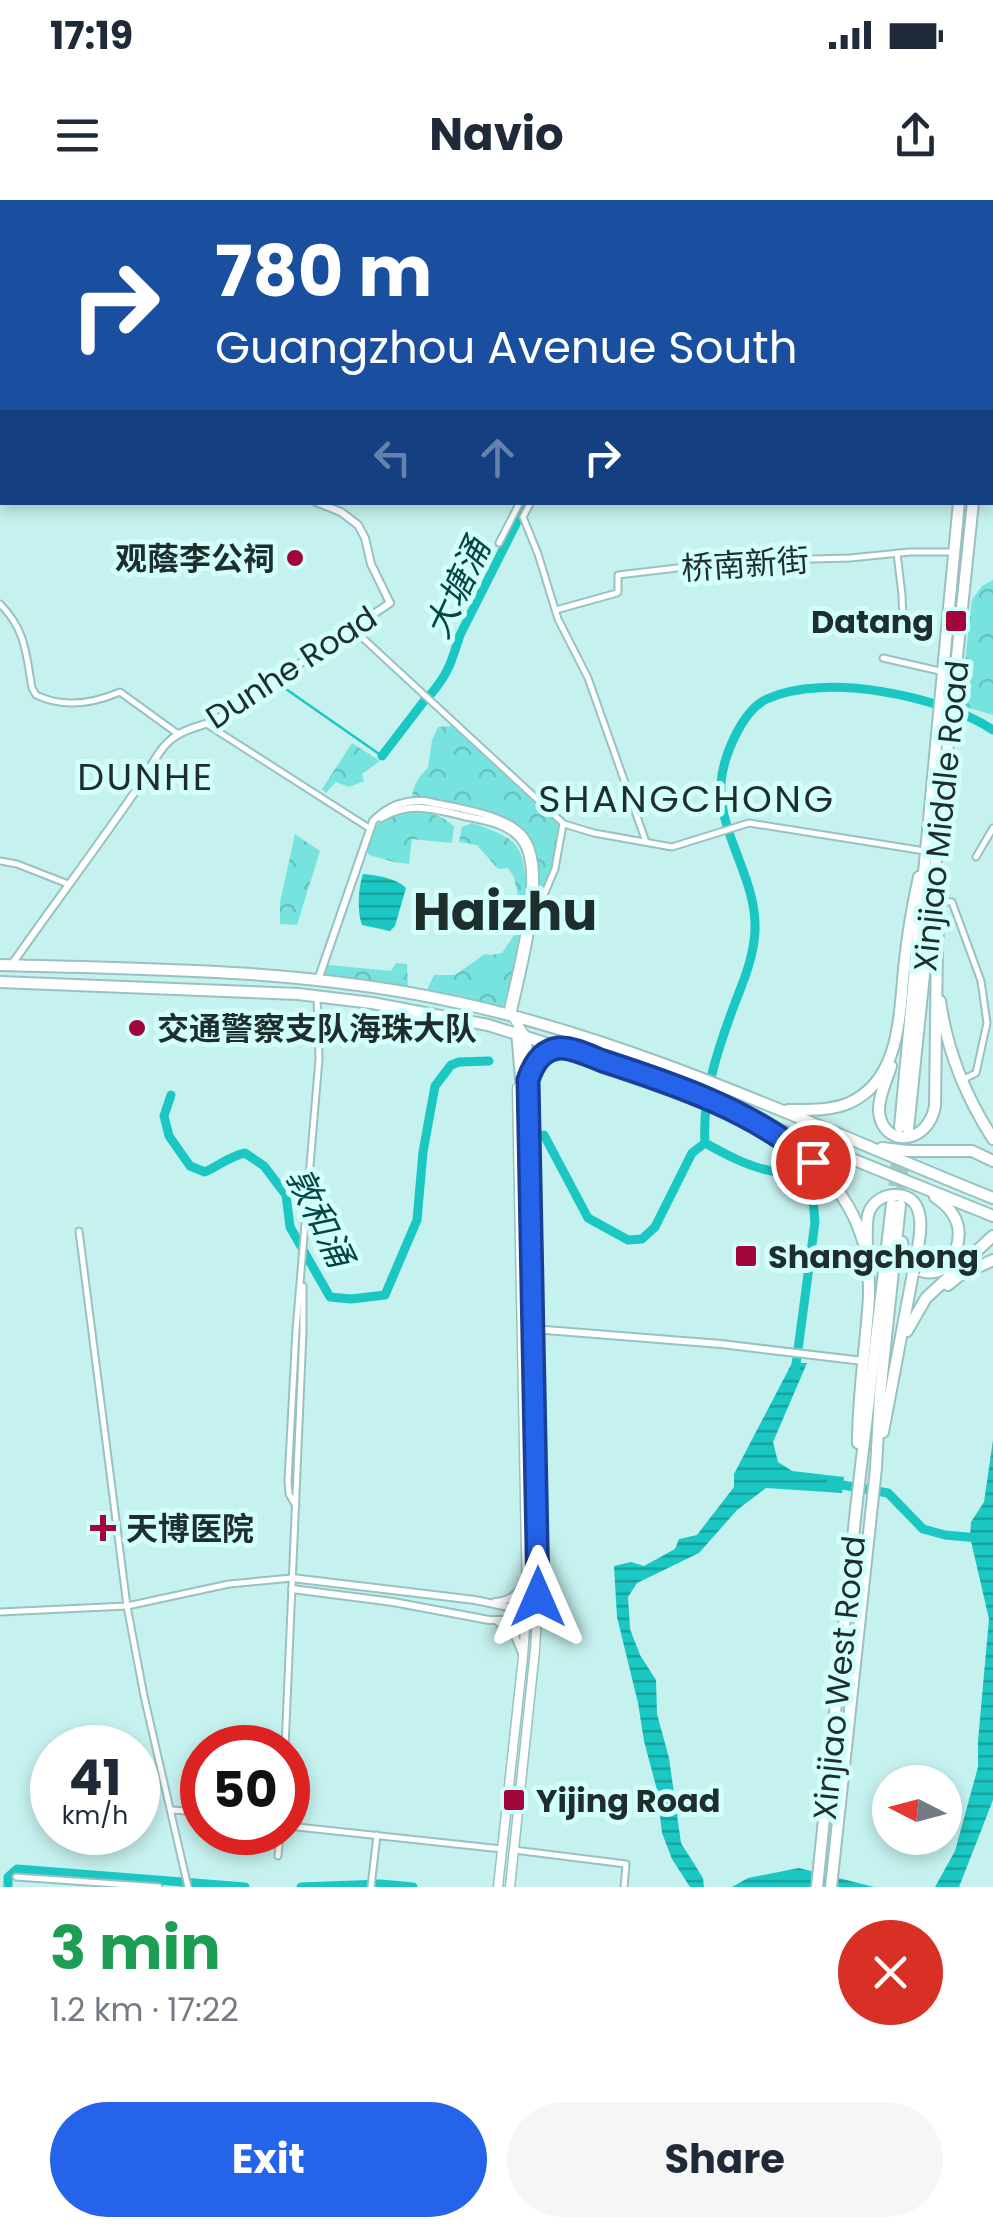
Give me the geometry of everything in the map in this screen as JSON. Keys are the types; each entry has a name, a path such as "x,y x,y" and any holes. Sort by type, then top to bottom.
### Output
{"highway":[{"name":"Xinjiao Middle Road","path":"960,505 944,672 945,720 907,1128 928,837 945,720 953,702 973,505"},
{"path":"928,837 932,850 939,901 935,1106 928,1126 910,1137 887,1130 880,1100 891,1066 907,946 932,850"},
{"path":"937,942 942,1016 951,1050 993,1139"},
{"path":"6,965 318,980 465,1004 562,1047 690,1092 993,1216"},
{"path":"0,982 317,996 416,1010 488,1026 517,1025 630,1052 993,1198"},
{"path":"462,1020 470,1012 465,1004"},
{"path":"517,1025 530,1140"},
{"path":"780,1110 833,1108 860,1096 882,1074 897,1030"},
{"path":"522,1077 540,1057 562,1047"},
{"path":"740,1112 800,1150 834,1185 858,1226 870,1281"},
{"path":"862,1145 908,1152 972,1151 993,1160"},
{"path":"899,1205 905,1260 922,1272 934,1273 945,1268 954,1255 958,1222 952,1209 918,1185"},
{"path":"861,1469 858,1442 870,1281 866,1222 882,1198 895,1195 918,1209 922,1235 876,1468"},
{"path":"876,1468 899,1205"},
{"path":"861,1469 899,1205"},
{"path":"893,1380 906,1331 921,1304 993,1236"},
{"path":"893,1380 911,1332 930,1302 960,1276 993,1260"},
{"name":"Xinjiao West Road","path":"830,1887 876,1468"},
{"name":"Xinjiao West Road","path":"817,1887 861,1469"}],"main road":[{"path":"510,1887 538,1616 524,1110 529,1092 522,1077"},
{"path":"498,1887 526,1616 530,1140"}],"street":[{"name":"Dunhe Road","path":"6,965 162,750 178,734 208,725 390,603 358,524 324,505"},
{"path":"498,544 518,505"},
{"path":"530,505 524,517 558,619 588,678 646,842"},
{"name":"桥南新街","path":"556,610 618,592 618,575 750,561 955,552"},
{"path":"876,627 903,622 897,553"},
{"path":"0,604 20,630 36,696 53,702 81,703 120,692 178,734"},
{"path":"352,627 564,824 672,847 750,823 932,850"},
{"path":"883,658 944,672"},
{"path":"208,725 369,828"},
{"path":"318,980 376,817 393,806 417,801 481,815 511,826 528,841 535,864 535,894 517,1025"},
{"path":"369,828 392,812 417,806 492,823 521,840 530,859 531,886 517,1025"},
{"path":"529,930 555,870 564,824"},
{"path":"976,857 993,828"},
{"path":"0,861 68,884"},
{"path":"939,901 952,902 981,982 987,1022 976,1073 962,1080"},
{"path":"286,1725 303,1332 302,1255 319,1059 317,996"},
{"path":"79,1231 127,1606 188,1887"},
{"path":"530,1334 721,1344 863,1361"},
{"path":"488,1602 506,1600 516,1594 527,1574 538,1574"},
{"path":"0,1612 127,1606 229,1584 292,1578 488,1602 526,1616"},
{"path":"292,1589 496,1620 538,1616"},
{"path":"496,1620 514,1634 523,1657 534,1658"},
{"path":"171,1810 180,1811"},
{"path":"310,1828 502,1849"},
{"path":"371,1887 376,1834"},
{"path":"514,1850 626,1864 624,1887"},
{"path":"16,1877 159,1887"}],"green space":[{"path":"993,580 993,715 960,705 972,600 982,586"},
{"path":"452,726 559,825 556,861 532,919 537,869 531,840 524,831 495,815 412,798 417,781 428,768 438,727"},
{"path":"352,743 380,761 362,774 364,781 349,787 336,782 326,793 322,789"},
{"path":"410,811 433,814 454,826 452,843 412,839 409,864 369,855 365,847 377,826 387,818"},
{"path":"472,823 503,835 518,848 528,900 519,902 508,868 498,869 477,845 459,842 462,827"},
{"path":"295,834 320,851 297,925 280,924 280,902"},
{"path":"521,925 507,1000 501,1009 426,992 434,975 455,975 485,954 502,953"},
{"path":"396,963 407,964 408,990 321,978 329,965 391,971"}],"shaded area":[{"path":"363,874 391,879 406,888 390,931 362,925 359,900"},
{"path":"792,1363 807,1363 773,1442 778,1462 792,1471 844,1477 842,1493 766,1488 737,1510 699,1553 637,1583 628,1597 630,1629 656,1680 657,1714 669,1758 681,1843 703,1878 704,1887 690,1887 672,1859 662,1833 657,1790 617,1617 614,1566 631,1562 644,1566 675,1549 679,1539 697,1535 734,1487 734,1474"},
{"path":"993,1440 993,1800 959,1887 935,1887 953,1855 962,1855 962,1825 978,1767 989,1619 970,1537 971,1522 984,1502"},
{"path":"799,1868 874,1887 732,1887 748,1878"}],"waterway":[{"name":"大塘涌","path":"431,694 446,672 460,635 525,505"},
{"path":"283,687 382,756"},
{"path":"795,1372 815,1222 812,1189 796,1177 751,1165 705,1143 712,1072 748,968 755,930 750,892 725,820 721,783 726,760 735,735 750,713 767,699 791,691 850,688 914,698 993,730"},
{"name":"大塘涌","path":"382,756 424,701"},
{"name":"敦和涌","path":"171,1095 164,1116 169,1136 190,1166 205,1172 245,1153 264,1166 286,1195 290,1227 330,1297 351,1299 385,1295 417,1220 423,1152 435,1086 451,1065 489,1061"},
{"path":"544,1135 588,1218 628,1240 642,1239 655,1227 692,1153 705,1143"},
{"path":"831,1483 888,1493 923,1529 978,1538"},
{"path":"8,1887 8,1877 17,1869 245,1887"},
{"path":"301,1887 413,1887"}],"tunnel":[{"path":"892,1201 899,1128"},
{"path":"900,1204 907,1131"}],"place":[{"name":"观蔭李公祠","path":"295,558"},
{"name":"Datang","path":"956,621"},
{"name":"交通警察支队海珠大队","path":"137,1028"},
{"name":"Shangchong","path":"746,1256"},
{"name":"天博医院","path":"103,1528"},
{"name":"Yijing Road","path":"514,1800"}],"district":[{"name":"DUNHE","path":"146,776"},
{"name":"SHANGCHONG","path":"687,798"},
{"name":"Haizhu","path":"505,911"}],"route":[{"path":"538,1597 528,1080 532,1067 546,1052 562,1047 637,1072 740,1112 813,1162"}]}
